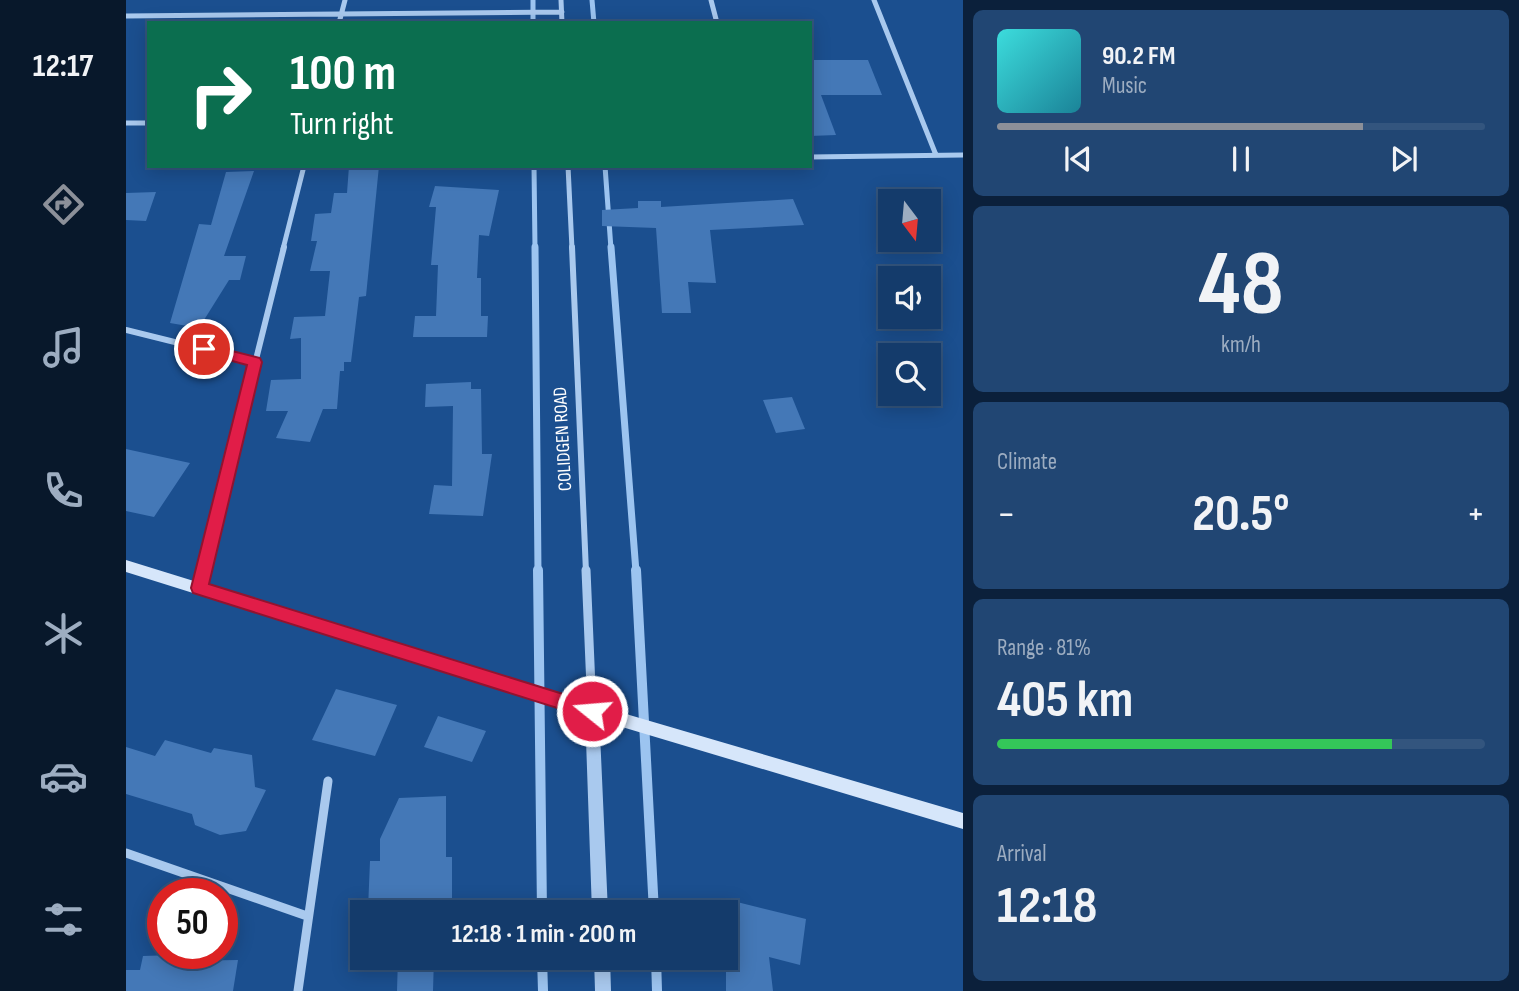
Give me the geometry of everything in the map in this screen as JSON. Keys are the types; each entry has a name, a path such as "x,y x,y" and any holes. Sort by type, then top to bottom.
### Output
{"main road":[{"path":"126,566 592,711 962,821"}],"street":[{"path":"340,21 345,0"},
{"path":"561,0 562,21"},
{"path":"711,0 716,21"},
{"path":"874,0 936,155"},
{"path":"126,16 562,12"},
{"path":"126,123 147,123"},
{"path":"812,157 962,155"},
{"path":"200,588 304,168"},
{"name":"COLIDGEN ROAD","path":"568,168 592,711"},
{"path":"126,330 255,362"},
{"path":"592,711 600,900"},
{"path":"298,991 328,780"},
{"path":"126,853 307,916"},
{"path":"602,970 603,991"}],"building":[{"path":"812,60 868,60 882,95 821,95 836,135 812,136"},
{"path":"349,168 379,168 366,296 359,297 351,362 344,362 344,371 340,371 337,409 323,409 310,442 276,438 288,411 266,411 271,380 301,379 301,338 290,339 294,317 325,316 330,271 310,271 317,241 311,241 315,214 331,213 334,193 347,193"},
{"path":"254,171 224,256 246,256 240,280 229,280 199,328 170,323 199,224 211,225 226,172"},
{"path":"435,186 499,190 489,236 479,235 477,278 481,278 481,316 488,316 487,337 413,337 415,316 436,316 438,265 431,265 436,207 429,207"},
{"path":"156,192 146,221 126,220 126,193"},
{"path":"793,199 804,225 710,230 716,283 688,282 691,313 662,313 656,228 602,226 602,210 638,208 638,201 661,201 661,207"},
{"path":"471,382 471,389 481,389 482,454 492,454 483,516 429,514 434,485 452,486 453,406 425,407 426,384"},
{"path":"792,397 805,429 776,433 763,400"},
{"path":"126,449 190,463 154,517 126,511"},
{"path":"336,689 397,705 375,756 312,740"},
{"path":"438,716 486,731 472,762 424,747"},
{"path":"165,740 211,753 214,748 252,755 255,787 266,790 246,831 220,835 195,825 192,814 126,794 126,747 155,756"},
{"path":"446,796 446,857 452,857 452,900 368,900 370,861 380,861 380,839 399,798"},
{"path":"738,902 806,919 800,965 769,957 773,991 726,991 726,970 738,970"},
{"path":"143,956 147,956 147,969 237,969 233,991 126,991 126,970 140,970"},
{"path":"398,970 434,970 433,991 397,991"}],"waterway":[{"path":"533,0 533,21"},
{"path":"592,0 594,21"},
{"path":"534,168 535,249"},
{"path":"605,168 611,249"},
{"path":"535,247 538,572"},
{"path":"611,247 636,572"},
{"path":"538,570 542,900"},
{"path":"636,570 653,900"},
{"path":"542,970 543,991"},
{"path":"656,970 657,991"}],"route":[{"path":"204,349 255,362 200,588 592,711"}]}
